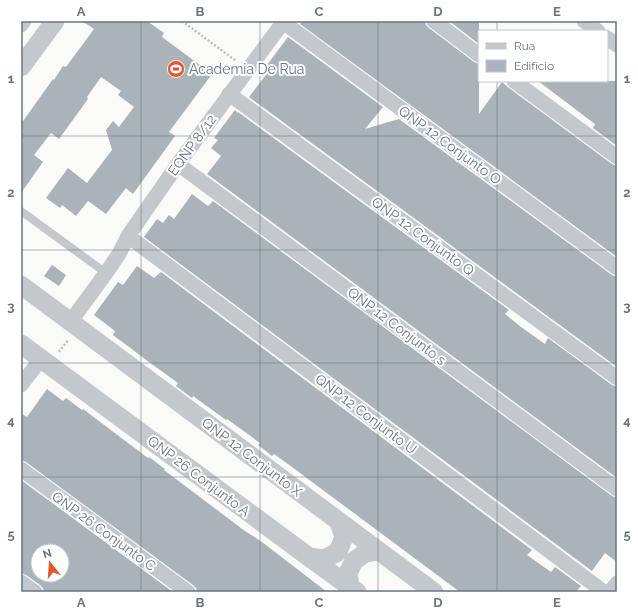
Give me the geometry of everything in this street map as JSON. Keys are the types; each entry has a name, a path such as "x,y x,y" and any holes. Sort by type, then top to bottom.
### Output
{"street":[{"path":"21,25 24,21"},
{"path":"24,57 55,21"},
{"name":"EQNP 8/12","path":"74,324 119,254 128,236 178,164 283,21"},
{"name":"QNP 12 Conjunto O","path":"283,21 617,268"},
{"path":"434,21 478,54"},
{"path":"584,21 597,30"},
{"path":"608,39 617,46"},
{"path":"515,82 617,158"},
{"name":"QNP 12 Conjunto Q","path":"229,94 617,378"},
{"name":"QNP 12 Conjunto s","path":"178,164 617,489"},
{"name":"QNP 12 Conjunto U","path":"128,236 604,592"},
{"name":"QNP 12 Conjunto X","path":"21,285 434,592"},
{"name":"QNP 26 Conjunto A","path":"21,344 353,589"},
{"path":"21,385 45,362"},
{"name":"QNP 26 Conjunto C","path":"21,469 188,592"},
{"path":"309,557 324,559 338,552 344,537 339,522"},
{"path":"353,589 348,573 354,561 364,553 378,551"},
{"path":"21,582 35,592"},
{"path":"610,592 617,583"}],"lane":[{"path":"21,211 106,273"}],"path":[{"path":"182,21 248,69"},
{"path":"45,362 74,324"}],"building":[{"path":"82,21 147,21 164,33 162,37 212,74 169,132 175,136 133,194 126,188 106,214 88,201 76,216 62,205 60,208 46,198 68,168 87,183 112,150 106,130 113,121 119,127 134,107 118,95 121,91 101,77 87,97 88,99 59,139 51,133 34,155 43,162 21,193 21,124 53,79 54,80 63,66 66,67 94,29"},
{"path":"302,21 425,21 429,28 478,64 479,114 502,82 612,164 617,166 617,257 300,24"},
{"path":"449,21 479,21 478,43"},
{"path":"288,37 383,107 365,129 399,119 612,275 617,277 617,367 249,97 271,68 267,65"},
{"path":"617,81 617,146 593,128 595,124 539,82"},
{"path":"235,110 509,310 505,314 521,327 545,344 548,338 612,385 617,387 617,478 207,174 221,156 211,148 218,140 214,138"},
{"path":"192,194 208,206 213,201 612,496 617,498 617,562 605,553 592,571 144,237 157,219 163,223 169,215 174,219"},
{"path":"52,265 66,275 59,286 44,276"},
{"path":"137,266 154,278 161,272 532,550 527,555 551,572 555,567 581,586 576,592 460,592 292,467 274,454 272,456 258,445 260,443 227,419 226,420 193,396 192,398 176,386 178,383 113,335 115,331 94,315 118,282 123,285"},
{"path":"47,389 63,401 66,398 82,410 83,409 327,592 197,592 193,585 26,462 21,460 21,413 27,417"},
{"path":"21,480 173,592 44,592 43,588 37,583 70,583 70,543 30,543 30,578 21,573"}],"place":[{"name":"Academia De Rua","path":"176,69"}]}
